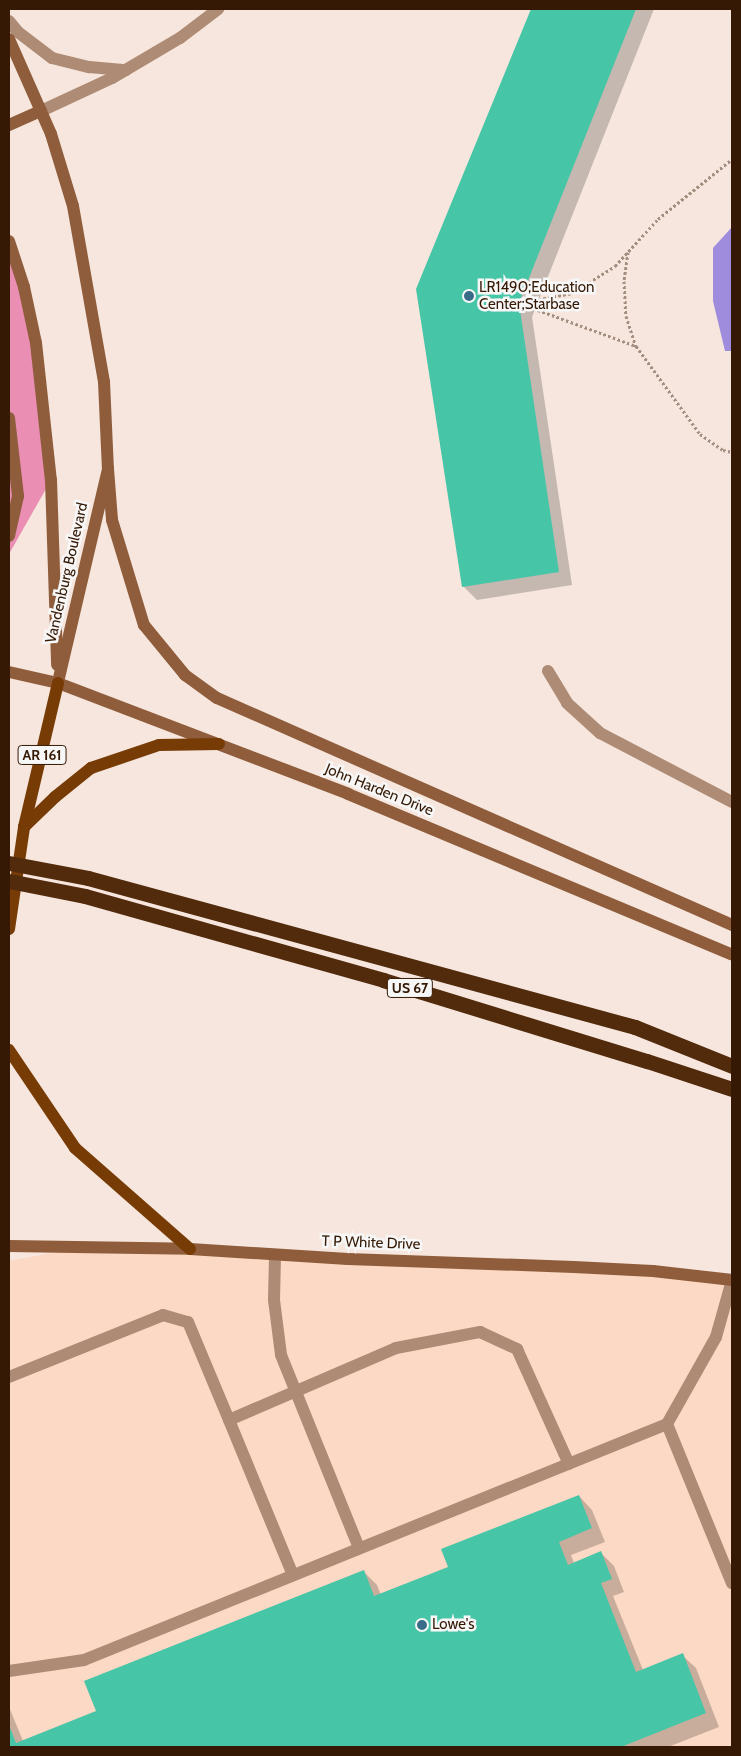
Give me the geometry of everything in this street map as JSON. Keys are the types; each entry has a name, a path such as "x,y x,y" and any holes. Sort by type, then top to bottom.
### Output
{"highway":[{"name":"US 67","path":"9,864 88,878 635,1027 732,1066"},
{"name":"US 67","path":"9,881 85,896 384,980 647,1060 732,1089"}],"main road":[{"name":"Vandenburg Boulevard","path":"9,39 51,134 73,206 104,382 108,469 58,683"},
{"path":"9,125 40,111"},
{"name":"Vandenburg Boulevard","path":"9,241 24,287 36,343 49,461 58,683"},
{"path":"9,418 18,496 9,536"},
{"path":"108,469 112,520 144,625 185,674 217,698 732,925"},
{"name":"John Harden Drive","path":"9,672 58,683 348,794 732,954"},
{"name":"AR 161","path":"9,929 24,827 58,683"},
{"path":"24,827 55,797 91,768 159,745 219,744"},
{"path":"9,1050 75,1148 190,1249"},
{"name":"T P White Drive","path":"9,1246 190,1249 275,1256 574,1267 653,1271 732,1280"}],"lane":[{"path":"40,111 126,70 180,38 218,9"},
{"path":"9,21 18,32 52,58 89,67 126,70"},
{"path":"548,671 567,703 600,733 732,802"},
{"path":"275,1256 274,1300 281,1355 360,1548"},
{"path":"9,1671 84,1660 667,1424 716,1337 732,1280"},
{"path":"9,1377 163,1314 188,1322 293,1576"},
{"path":"229,1420 396,1348 480,1332 517,1349 569,1464"},
{"path":"667,1424 732,1584"}],"path":[{"path":"636,346 519,303 572,293 615,266 658,219 732,159"},
{"path":"629,252 624,280 626,316 636,346 700,434 723,450 732,452"}],"shaded area":[{"path":"732,227 732,351 725,351 713,301 713,248"},
{"path":"9,241 24,287 51,480 9,554"},
{"path":"83,1247 732,1280 732,1747 9,1747 9,1261"}],"building":[{"name":"LR1490;Education Center;Starbase","path":"531,9 636,9 519,303 559,572 462,587 416,289"},
{"name":"Lowe's","path":"579,1495 592,1528 559,1542 568,1565 601,1551 612,1579 601,1583 636,1672 683,1653 706,1713 621,1747 9,1747 9,1725 16,1743 96,1711 84,1681 364,1570 374,1596 448,1567 441,1549"}],"place":[{"name":"LR1490;Education Center;Starbase","path":"469,296"},
{"name":"Lowe's","path":"422,1625"}]}
